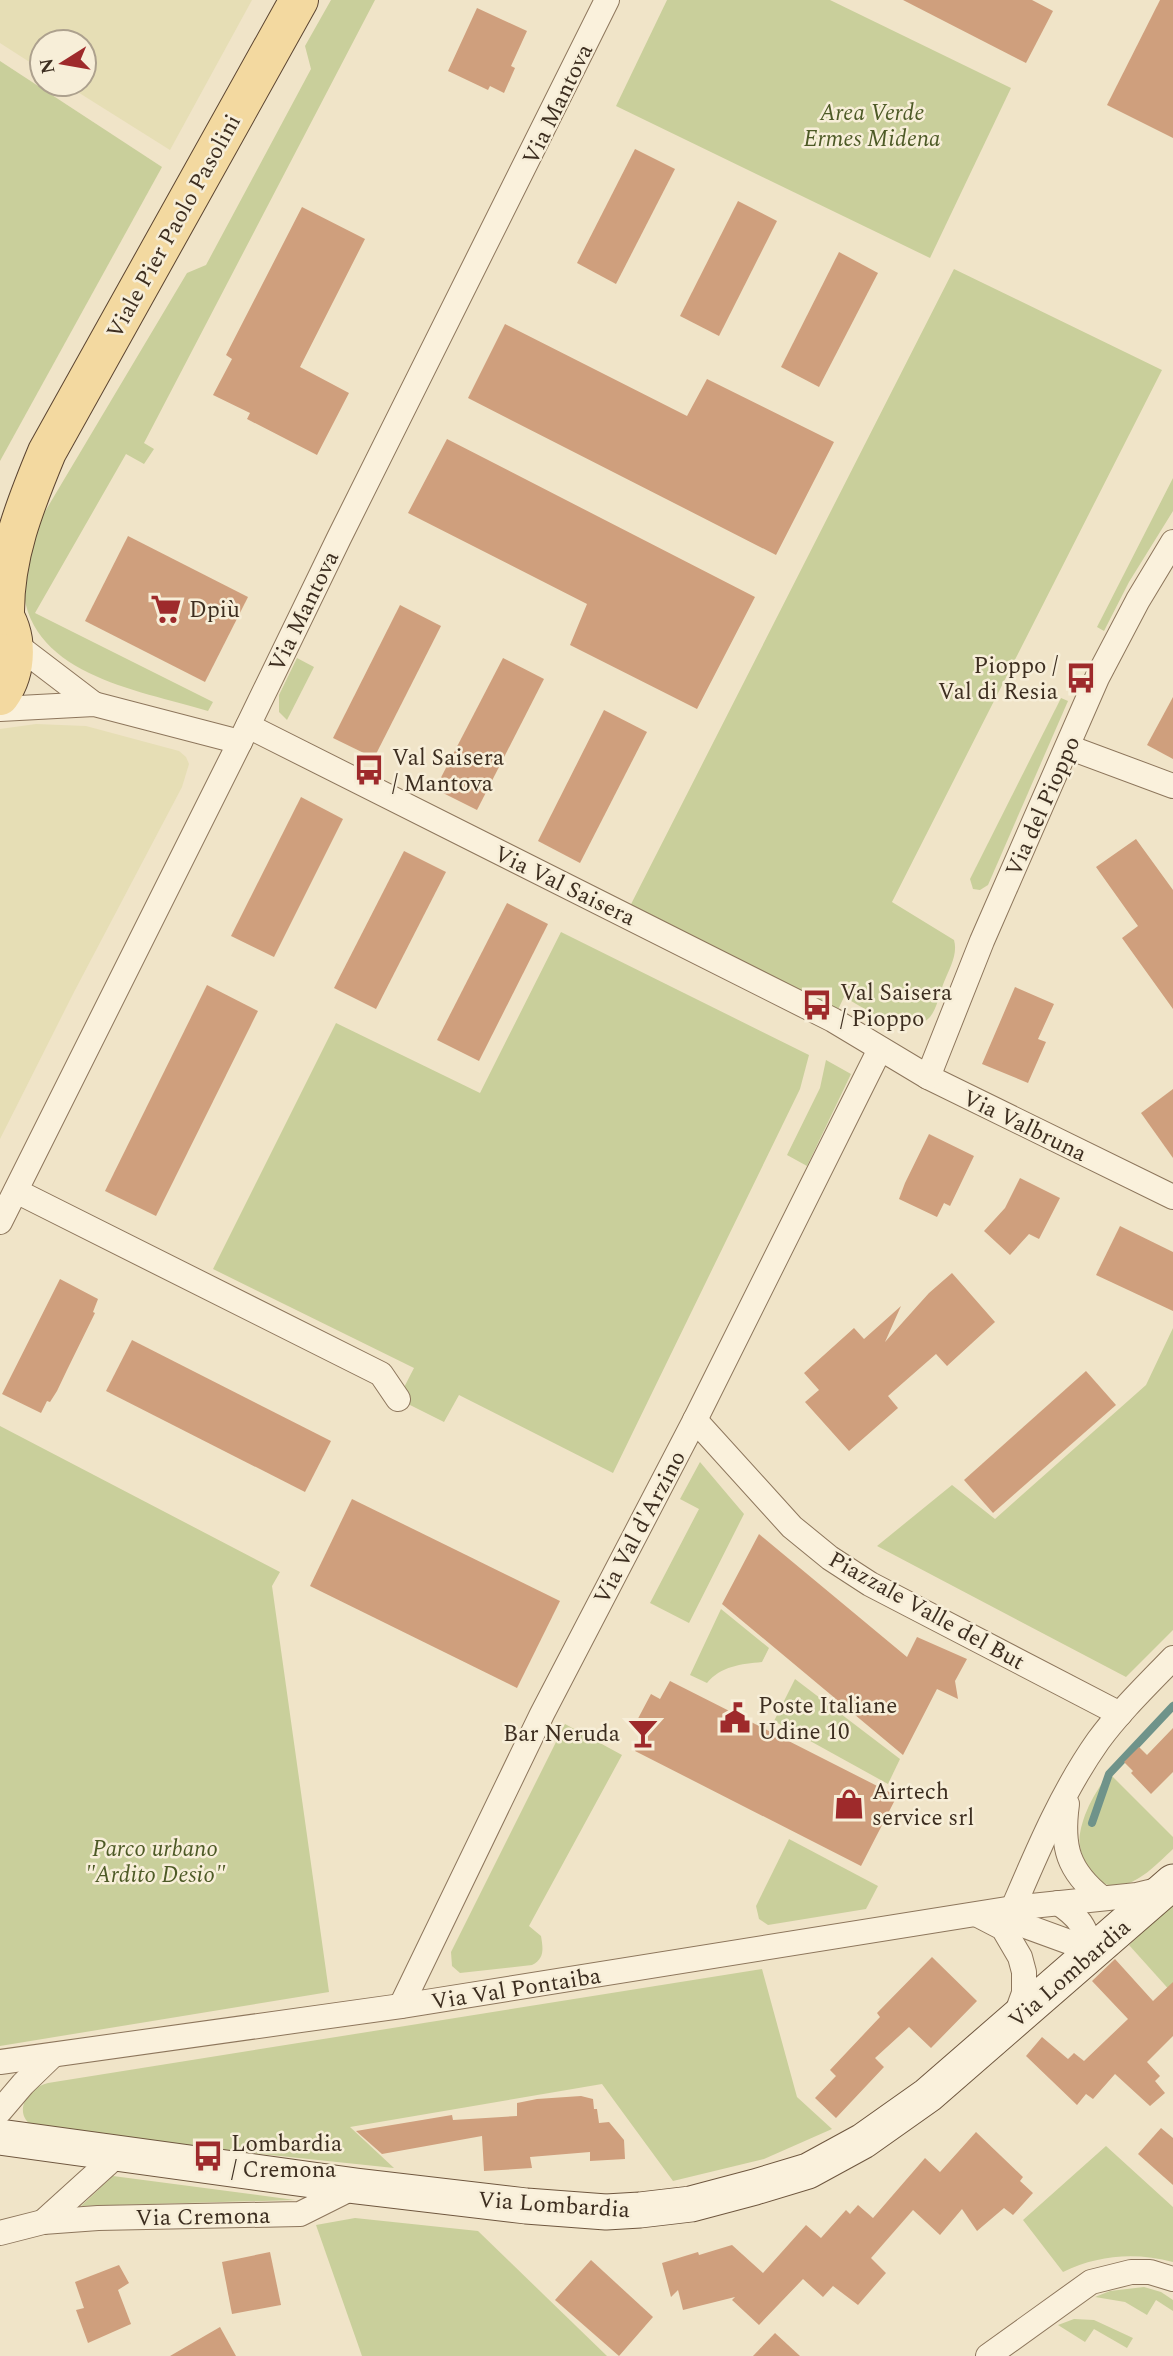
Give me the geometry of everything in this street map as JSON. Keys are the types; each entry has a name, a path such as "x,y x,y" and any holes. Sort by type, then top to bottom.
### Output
{"main road":[{"name":"Viale Pier Paolo Pasolini","path":"0,696 13,668 6,623 5,593 12,552 23,509 47,452 299,0"},
{"name":"Viale Pier Paolo Pasolini","path":"0,511 47,452"}],"street":[{"name":"Via Mantova","path":"0,1222 607,0"},
{"name":"Via del Pioppo","path":"928,1077 982,942 1097,678 1138,600 1173,542"},
{"path":"6,623 94,704"},
{"name":"Via Val Saisera","path":"94,704 244,734 638,920 833,1020 880,1049"},
{"path":"0,709 94,704"},
{"path":"1068,747 1173,786"},
{"name":"Via Valbruna","path":"880,1049 928,1077 1173,1197"},
{"name":"Via Val d'Arzino","path":"401,2006 542,1714 695,1420 880,1049"},
{"path":"16,1191 381,1374 398,1399"},
{"name":"Piazzale Valle del But","path":"695,1420 792,1527 830,1558 870,1584 1120,1714"},
{"path":"1011,1914 1032,1863 1089,1755 1120,1714 1173,1658"},
{"path":"1069,1789 1065,1819 1070,1876 1058,1903 1074,1913 1085,1929 1094,1951"},
{"path":"1068,1853 1084,1883 1102,1898"},
{"name":"Via Val Pontaiba","path":"0,2062 401,2006 978,1914 1011,1914 1058,1903 1136,1895 1170,1885"},
{"name":"Via Lombardia","path":"0,2137 117,2155 526,2206 606,2212 691,2204 808,2171 863,2141 928,2095 1170,1885"},
{"path":"978,1914 1003,1928 1020,1956 1024,1972 1024,1993 1015,2020"},
{"name":"Via Val Pontaiba","path":"1011,1914 1094,1951"},
{"path":"0,2111 53,2055"},
{"path":"23,2084 17,2097 16,2115 23,2131 36,2142"},
{"name":"Via Cremona","path":"43,2222 117,2155"},
{"name":"Via Cremona","path":"0,2234 43,2222 300,2214 356,2186"},
{"path":"988,2356 1091,2282 1131,2273 1150,2272 1173,2280"}],"shaded area":[{"path":"0,0 252,0 170,150 87,98 98,98 98,28 28,28 28,61 0,43"},
{"path":"36,724 86,726 179,751 189,764 182,787 0,1139 0,729"}],"green space":[{"path":"331,0 375,0 144,443 154,449 144,464 126,454 35,613 213,702 208,711 116,684 86,672 60,655 39,634 26,606 23,572 34,530 187,273 206,265 311,69 305,46"},
{"name":"Area Verde Ermes Midena","path":"667,0 830,0 1011,88 930,258 616,106"},
{"path":"0,61 28,79 28,98 57,98 162,167 0,461"},
{"path":"954,269 1162,370 892,902 954,940 953,961 935,1010 921,1023 899,1024 844,997 833,1020 626,914"},
{"path":"1173,478 1173,511 1129,582 1104,631 1097,627"},
{"path":"297,658 314,667 287,720 279,712 279,695"},
{"path":"1061,698 1068,701 988,885 980,890 973,889 970,879"},
{"path":"561,932 809,1055 800,1089 613,1473 459,1395 444,1422 398,1399 414,1368 213,1269 336,1023 480,1093"},
{"path":"826,1060 851,1074 807,1166 787,1155 820,1088"},
{"path":"1173,1328 1173,1630 1126,1677 877,1546 952,1485 995,1519 1146,1385"},
{"name":"Parco urbano \"Ardito Desio\"","path":"0,1426 280,1572 272,1586 329,1992 0,2046"},
{"path":"700,1462 744,1514 689,1623 650,1603 699,1509 680,1499"},
{"path":"721,1609 769,1648 762,1662 725,1669 707,1683 690,1675"},
{"path":"795,1679 900,1759 888,1784 774,1721"},
{"path":"1173,1701 1173,1706 1110,1774 1173,1837 1173,1849 1154,1867 1132,1882 1116,1886 1103,1883 1092,1873 1081,1853 1080,1838 1085,1815 1112,1769"},
{"path":"565,1724 622,1755 529,1926 541,1936 541,1956 532,1965 460,1973 452,1966 451,1952"},
{"path":"789,1839 878,1886 866,1909 768,1925 759,1919 756,1906"},
{"path":"1173,1904 1173,1994 1129,1945"},
{"path":"762,1969 797,2097 832,2129 764,2159 673,2181 602,2084 350,2127 394,2168 53,2132 33,2126 23,2113 23,2106 30,2094 48,2083"},
{"path":"1106,2146 1173,2207 1173,2262 1145,2257 1117,2257 1090,2262 1063,2272 1023,2220"},
{"path":"113,2176 295,2200 81,2206"},
{"path":"355,2218 478,2231 607,2356 362,2356 316,2225"},
{"path":"1144,2287 1161,2292 1173,2300 1173,2311 1156,2300 1147,2315 1125,2302 1095,2297 1110,2291"},
{"path":"1074,2319 1094,2320 1133,2338 1127,2348 1094,2329 1085,2342 1058,2325"}],"building":[{"path":"903,0 1032,0 1053,11 1026,63"},
{"path":"1160,0 1173,0 1173,138 1107,105"},
{"path":"477,8 527,31 511,66 515,68 504,93 490,86 488,90 448,71"},
{"path":"635,149 675,169 616,284 577,263"},
{"path":"738,201 777,221 719,336 680,316"},
{"path":"302,207 365,239 300,367 349,393 317,455 247,419 250,413 213,395 232,359 226,355"},
{"path":"839,252 878,273 819,387 781,367"},
{"path":"505,324 687,416 707,379 834,442 776,555 468,398"},
{"path":"447,439 755,597 697,709 570,645 587,604 408,513"},
{"name":"Dpiù","path":"128,536 248,597 205,682 85,621"},
{"path":"400,605 441,626 374,758 333,738"},
{"path":"503,658 544,679 477,810 435,789"},
{"path":"1173,697 1173,759 1147,745"},
{"path":"604,710 647,732 580,863 538,841"},
{"path":"301,797 343,819 274,957 231,936"},
{"path":"1136,839 1173,890 1173,1009 1122,938 1138,926 1096,867"},
{"path":"404,851 446,872 376,1009 334,988"},
{"path":"507,903 548,924 479,1061 437,1040"},
{"path":"207,985 258,1011 156,1216 105,1191"},
{"path":"1015,987 1054,1004 1038,1039 1046,1042 1028,1083 982,1064"},
{"path":"1173,1089 1173,1158 1141,1113"},
{"path":"929,1134 974,1156 950,1206 944,1203 937,1217 899,1199"},
{"path":"1020,1178 1060,1198 1039,1239 1029,1234 1010,1255 984,1231 1005,1208"},
{"path":"1120,1226 1173,1252 1173,1311 1096,1275"},
{"path":"952,1273 995,1322 947,1366 936,1354 888,1396 898,1408 849,1451 805,1402 819,1390 804,1373 854,1328 864,1339 901,1306 885,1342 929,1293"},
{"path":"60,1279 98,1299 93,1312 95,1313 57,1391 50,1402 47,1401 41,1413 2,1394"},
{"path":"132,1340 331,1441 305,1492 106,1391"},
{"path":"1086,1371 1116,1405 993,1513 964,1480"},
{"path":"352,1499 560,1601 517,1688 310,1586"},
{"path":"759,1534 907,1657 917,1637 967,1659 955,1681 958,1699 937,1689 903,1755 722,1604"},
{"path":"670,1681 897,1796 861,1866 635,1751 643,1733 633,1728 651,1694 660,1699"},
{"path":"1173,1728 1173,1772 1151,1794 1124,1762 1139,1747 1147,1755"},
{"path":"932,1957 977,2001 931,2048 909,2027 875,2058 884,2067 836,2118 815,2098 836,2076 830,2070 880,2017 877,2013"},
{"path":"1115,1959 1153,2001 1173,1982 1173,2036 1147,2062 1160,2076 1155,2081 1165,2093 1150,2106 1115,2074 1093,2099 1086,2094 1077,2105 1026,2056 1042,2037 1068,2059 1074,2053 1084,2061 1128,2019 1092,1981"},
{"path":"581,2096 593,2099 599,2123 609,2122 624,2140 625,2159 590,2161 590,2152 530,2157 532,2168 484,2171 482,2136 382,2154 356,2131 452,2115 453,2120 517,2116 517,2103"},
{"path":"1161,2128 1173,2138 1173,2185 1138,2154"},
{"path":"976,2132 1023,2177 1020,2181 1033,2193 1013,2215 1004,2208 977,2231 962,2209 940,2235 913,2210 871,2258 886,2273 858,2305 833,2286 823,2297 803,2279 759,2325 732,2300 735,2297 683,2310 678,2290 671,2297 662,2263 732,2245 763,2273 806,2225 821,2238 846,2210 850,2214 858,2205 873,2218 925,2158 940,2172"},
{"path":"270,2252 281,2305 232,2314 222,2262"},
{"path":"591,2260 653,2317 619,2356 555,2300"},
{"path":"119,2265 129,2283 118,2290 131,2324 88,2343 76,2310 84,2308 75,2282"},
{"path":"220,2327 236,2356 170,2356"},
{"path":"775,2333 800,2356 753,2356"}],"waterway":[{"path":"1092,1823 1109,1774 1173,1706"}],"place":[{"name":"Dpiù","path":"166,609"},
{"name":"Pioppo / Val di Resia","path":"1081,678"},
{"name":"Val Saisera / Mantova","path":"369,770"},
{"name":"Val Saisera / Pioppo","path":"817,1005"},
{"name":"Poste Italiane Udine 10","path":"735,1718"},
{"name":"Bar Neruda","path":"643,1733"},
{"name":"Airtech service srl","path":"849,1804"},
{"name":"Lombardia / Cremona","path":"208,2156"}]}
